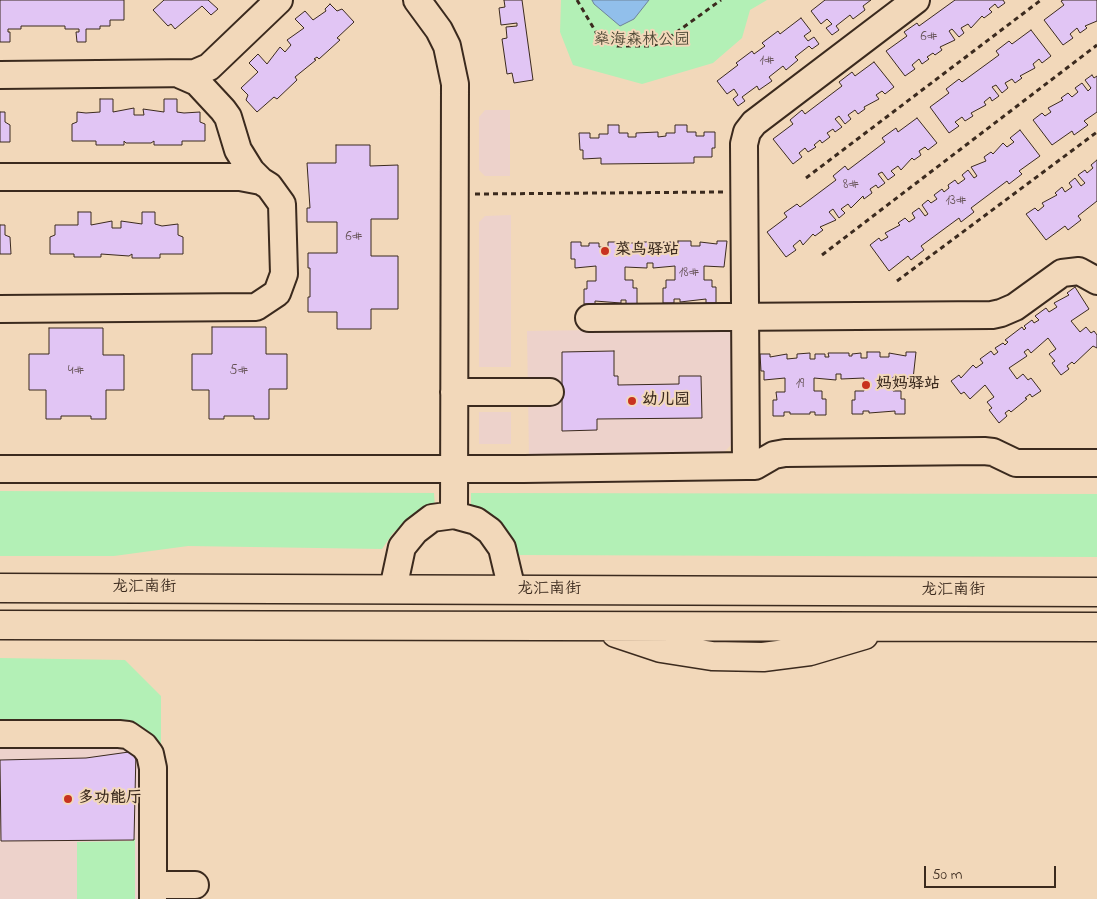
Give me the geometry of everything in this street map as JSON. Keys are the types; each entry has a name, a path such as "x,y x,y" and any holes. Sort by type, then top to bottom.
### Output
{"main road":[{"name":"龙汇南街","path":"0,588 1097,592"},
{"path":"0,625 1097,627"}],"lane":[{"path":"0,75 181,75 195,73 209,66 279,0"},
{"path":"417,0 439,30 447,46 455,84 454,515"},
{"path":"746,466 744,144 747,132 754,123 916,0"},
{"path":"216,102 210,76 217,59"},
{"path":"0,309 245,308 264,304 277,294 284,274 282,204 269,186 261,181 243,160 228,118 216,102 197,82 181,75"},
{"path":"200,177 210,173 222,164 229,150 232,132"},
{"path":"0,177 240,177 261,181"},
{"path":"588,318 992,315 1001,314 1015,307 1062,273 1079,271 1097,281"},
{"path":"454,392 550,392"},
{"path":"0,470 746,466 762,463 774,455 795,453 984,451 993,452 1016,463 1097,463"},
{"path":"393,589 402,548 415,531 432,518 454,515 476,521 490,531 502,548 512,590"},
{"path":"0,734 119,734 128,735 144,746 150,754 153,768 153,892 195,885"}],"path":[{"path":"577,0 597,34 607,42 617,46 652,46 663,42 721,0"},
{"path":"806,178 1040,0"},
{"path":"822,255 1097,46"},
{"path":"897,281 1097,132"},
{"path":"455,195 744,192"}],"shaded area":[{"path":"485,110 510,110 510,176 485,176 479,170 479,117"},
{"path":"511,215 511,367 479,367 479,222 485,216"},
{"path":"721,328 728,330 734,338 734,437 732,444 724,452 716,455 529,457 527,331"},
{"path":"479,412 511,412 511,444 479,444"},
{"path":"161,727 161,899 0,899 0,728"}],"green space":[{"name":"燊海森林公园","path":"561,0 767,0 750,10 742,38 713,63 642,84 573,65 560,32"},
{"path":"0,491 434,493 435,507 416,514 393,533 382,549 188,546 114,556 0,556"},
{"path":"471,493 1097,494 1097,557 519,555 509,539 471,510"},
{"path":"0,658 125,660 161,696 161,869 153,749 0,728"},
{"path":"135,838 135,899 77,899 77,842 131,841"}],"water":[{"path":"592,0 649,0 634,19 620,26 594,4"}],"building":[{"path":"0,0 124,0 124,20 110,20 110,26 100,26 100,29 86,29 86,42 77,42 76,32 79,32 79,29 65,29 65,26 21,26 21,29 8,29 8,32 10,32 10,42 0,42"},
{"path":"164,0 208,0 218,9 211,15 202,6 175,29 171,24 168,26 153,10"},
{"path":"504,0 522,0 533,80 514,83 512,73 507,74 502,39 507,38 506,27 517,26 517,23 501,25 499,8 505,7"},
{"path":"825,0 871,0 863,6 865,10 853,19 850,15 836,26 839,30 832,35 826,28 832,24 827,19 821,24 811,11"},
{"path":"955,0 1003,0 1005,3 998,8 995,4 989,9 992,12 984,18 982,16 971,28 968,24 961,28 964,33 959,37 952,29 949,31 955,40 940,47 942,50 935,55 933,53 927,57 929,59 922,64 919,59 912,65 915,69 905,76 886,51 907,36 904,32 917,23 919,26"},
{"path":"1097,0 1097,21 1085,26 1087,28 1080,33 1077,28 1070,34 1073,38 1063,45 1044,20 1064,5 1061,1"},
{"path":"330,4 337,11 342,9 354,22 337,38 340,40 319,59 317,57 314,59 316,60 295,77 297,80 277,99 274,97 257,112 246,100 248,95 241,88 258,72 249,63 258,54 267,64 280,47 285,52 291,45 287,40 304,28 295,19 305,11 313,20 326,11 325,9"},
{"path":"801,18 811,31 804,36 808,41 814,37 819,44 812,49 809,46 795,57 798,60 786,70 783,66 769,77 772,81 759,90 757,86 742,97 745,101 738,106 733,99 738,95 734,89 727,94 717,81 738,65 736,63 752,51 754,54 765,46 762,43 778,31 780,34"},
{"path":"1031,30 1051,56 1042,63 1039,59 1033,64 1035,68 1020,76 1022,78 1015,83 1012,79 1005,83 1008,88 1002,93 996,85 992,87 999,96 992,101 990,97 984,102 986,105 971,113 973,116 965,121 962,117 955,122 959,126 949,133 930,107 949,93 946,89 959,79 962,82 999,55 996,51 1009,41 1012,44"},
{"path":"874,62 894,87 885,94 882,91 876,95 879,99 864,107 865,109 858,114 855,110 848,115 851,119 845,124 839,116 835,119 842,127 835,132 833,129 827,133 830,137 822,143 820,140 814,145 816,147 808,152 805,148 799,153 802,157 793,164 773,139 793,124 790,120 802,110 805,114 842,86 839,82 852,72 855,76"},
{"path":"1092,75 1094,78 1097,76 1097,112 1084,121 1088,125 1074,135 1072,131 1052,145 1033,120 1042,113 1045,116 1051,112 1048,108 1063,100 1061,98 1068,93 1072,97 1078,92 1075,88 1082,83 1088,91 1091,88 1085,80"},
{"path":"100,99 113,99 113,112 134,108 134,115 144,115 143,109 164,112 164,99 177,99 177,112 200,112 200,122 205,124 205,141 182,141 182,145 154,145 154,141 151,143 126,143 124,141 124,145 96,145 96,141 72,141 72,124 77,122 77,112 100,112"},
{"path":"0,112 5,112 5,122 10,125 10,142 0,142"},
{"path":"917,118 937,143 928,150 925,147 919,151 921,155 914,160 912,158 901,170 898,166 891,171 895,175 888,180 882,172 878,174 885,183 878,188 876,185 870,189 872,193 864,199 863,196 851,208 848,204 841,209 845,213 839,218 833,209 829,212 836,220 820,227 823,230 815,236 813,234 803,245 800,240 793,246 796,250 786,257 767,232 787,217 784,213 797,204 800,207 836,180 833,176 845,166 848,170 885,142 882,138 896,128 898,132"},
{"path":"608,125 619,125 619,133 628,133 628,137 636,137 636,133 658,132 658,137 666,136 666,133 675,133 675,125 687,125 687,132 696,132 696,136 704,136 704,132 715,132 715,148 712,148 712,157 694,157 694,163 601,164 601,158 583,159 583,150 580,150 579,133 590,133 590,138 599,138 599,134 608,134"},
{"path":"1020,130 1040,156 1019,171 1022,174 1009,184 1007,181 971,208 974,212 961,222 959,218 921,246 924,250 911,260 908,256 889,271 870,245 879,238 881,241 888,237 885,233 900,225 898,223 905,218 909,222 915,218 912,213 919,208 925,216 928,214 922,205 928,200 931,203 937,199 934,195 942,189 944,192 949,188 948,185 955,180 958,184 965,179 962,175 968,170 974,178 977,176 971,167 986,161 984,157 991,152 993,154 1003,143 1007,147 1014,142 1010,138"},
{"path":"336,145 370,145 370,166 398,165 398,219 371,219 371,256 398,256 398,309 371,309 371,329 337,329 337,312 308,312 310,268 308,268 308,253 337,253 337,222 307,222 307,208 310,208 307,163 336,163"},
{"path":"1097,160 1097,201 1078,216 1081,220 1068,230 1065,226 1046,240 1026,214 1035,208 1038,211 1044,206 1042,203 1057,195 1055,193 1062,187 1065,192 1072,187 1069,183 1075,178 1081,186 1085,183 1078,175 1085,170 1087,173 1093,168 1091,165"},
{"path":"78,212 91,212 91,225 112,221 112,228 121,228 121,221 142,224 142,212 155,212 155,224 162,226 178,224 178,235 183,237 183,254 160,254 160,258 132,258 132,254 129,256 101,254 101,257 74,257 74,254 50,254 50,237 55,235 55,225 78,225"},
{"path":"0,225 5,225 5,235 10,237 11,254 0,254"},
{"path":"678,241 691,241 691,246 700,246 700,242 717,244 717,241 727,241 724,267 704,266 704,280 712,280 712,287 716,287 716,303 706,303 706,299 680,302 680,299 674,299 674,303 663,303 663,288 666,288 666,280 675,280 675,266 653,268 653,263 647,263 647,268 625,267 625,280 633,280 633,288 637,288 637,304 626,304 626,300 621,300 621,303 595,301 595,304 584,304 584,289 587,289 587,281 596,281 596,266 575,268 575,259 571,259 571,242 581,242 581,246 589,246 589,243 599,243 599,247 608,247 608,242 621,242 621,247 626,247 626,243 640,245 640,242 660,242 660,245 663,245 663,242 672,242 672,246 678,246"},
{"path":"1075,287 1089,309 1071,321 1080,332 1086,327 1091,333 1094,331 1097,335 1097,348 1093,346 1074,364 1072,362 1067,366 1069,369 1061,375 1052,363 1055,361 1049,354 1056,349 1048,338 1031,353 1028,349 1024,352 1027,356 1009,368 1017,379 1023,374 1028,380 1031,378 1041,391 1032,397 1030,394 1025,398 1027,399 1011,412 1009,410 1005,413 1007,416 999,423 989,410 992,408 987,402 994,397 985,385 970,399 964,392 961,394 951,381 959,375 961,378 973,365 976,368 983,363 980,359 991,351 994,355 998,352 995,348 1003,343 1005,345 1008,342 1005,340 1022,327 1024,330 1026,328 1024,326 1032,320 1034,323 1039,320 1035,316 1046,308 1049,312 1057,307 1054,303 1069,295 1067,293"},
{"path":"212,327 266,327 266,354 287,354 287,389 269,389 269,419 254,419 254,416 224,416 224,419 209,419 209,390 192,390 192,354 212,354"},
{"path":"49,328 103,328 103,355 124,355 124,390 106,390 106,419 91,419 91,416 61,416 61,419 46,419 46,390 29,390 29,354 49,354"},
{"name":"幼儿园","path":"614,351 614,376 618,376 618,385 679,384 679,376 701,376 702,418 597,419 597,430 562,431 562,352"},
{"path":"867,352 880,352 880,357 889,357 889,353 906,356 906,352 916,352 913,379 893,377 893,391 901,391 901,399 905,399 905,414 895,414 895,411 869,413 869,411 863,411 863,414 852,414 852,400 855,400 855,391 864,391 864,378 841,379 841,374 836,374 836,380 814,378 814,391 822,391 822,399 826,399 826,415 815,415 815,412 810,412 810,414 790,414 790,412 784,412 784,416 773,416 773,400 777,400 776,392 785,392 785,378 764,380 764,371 761,371 760,354 770,354 770,357 787,354 787,359 797,358 797,354 810,353 810,359 815,359 815,354 825,354 825,357 829,357 828,353 849,353 849,356 852,356 852,354 861,353 861,358 867,358"},
{"name":"多功能厅","path":"136,751 134,840 1,841 0,760 86,758"}],"place":[{"name":"菜鸟驿站","path":"605,251"},
{"name":"妈妈驿站","path":"866,385"},
{"name":"幼儿园","path":"632,401"},
{"name":"多功能厅","path":"68,799"}]}
